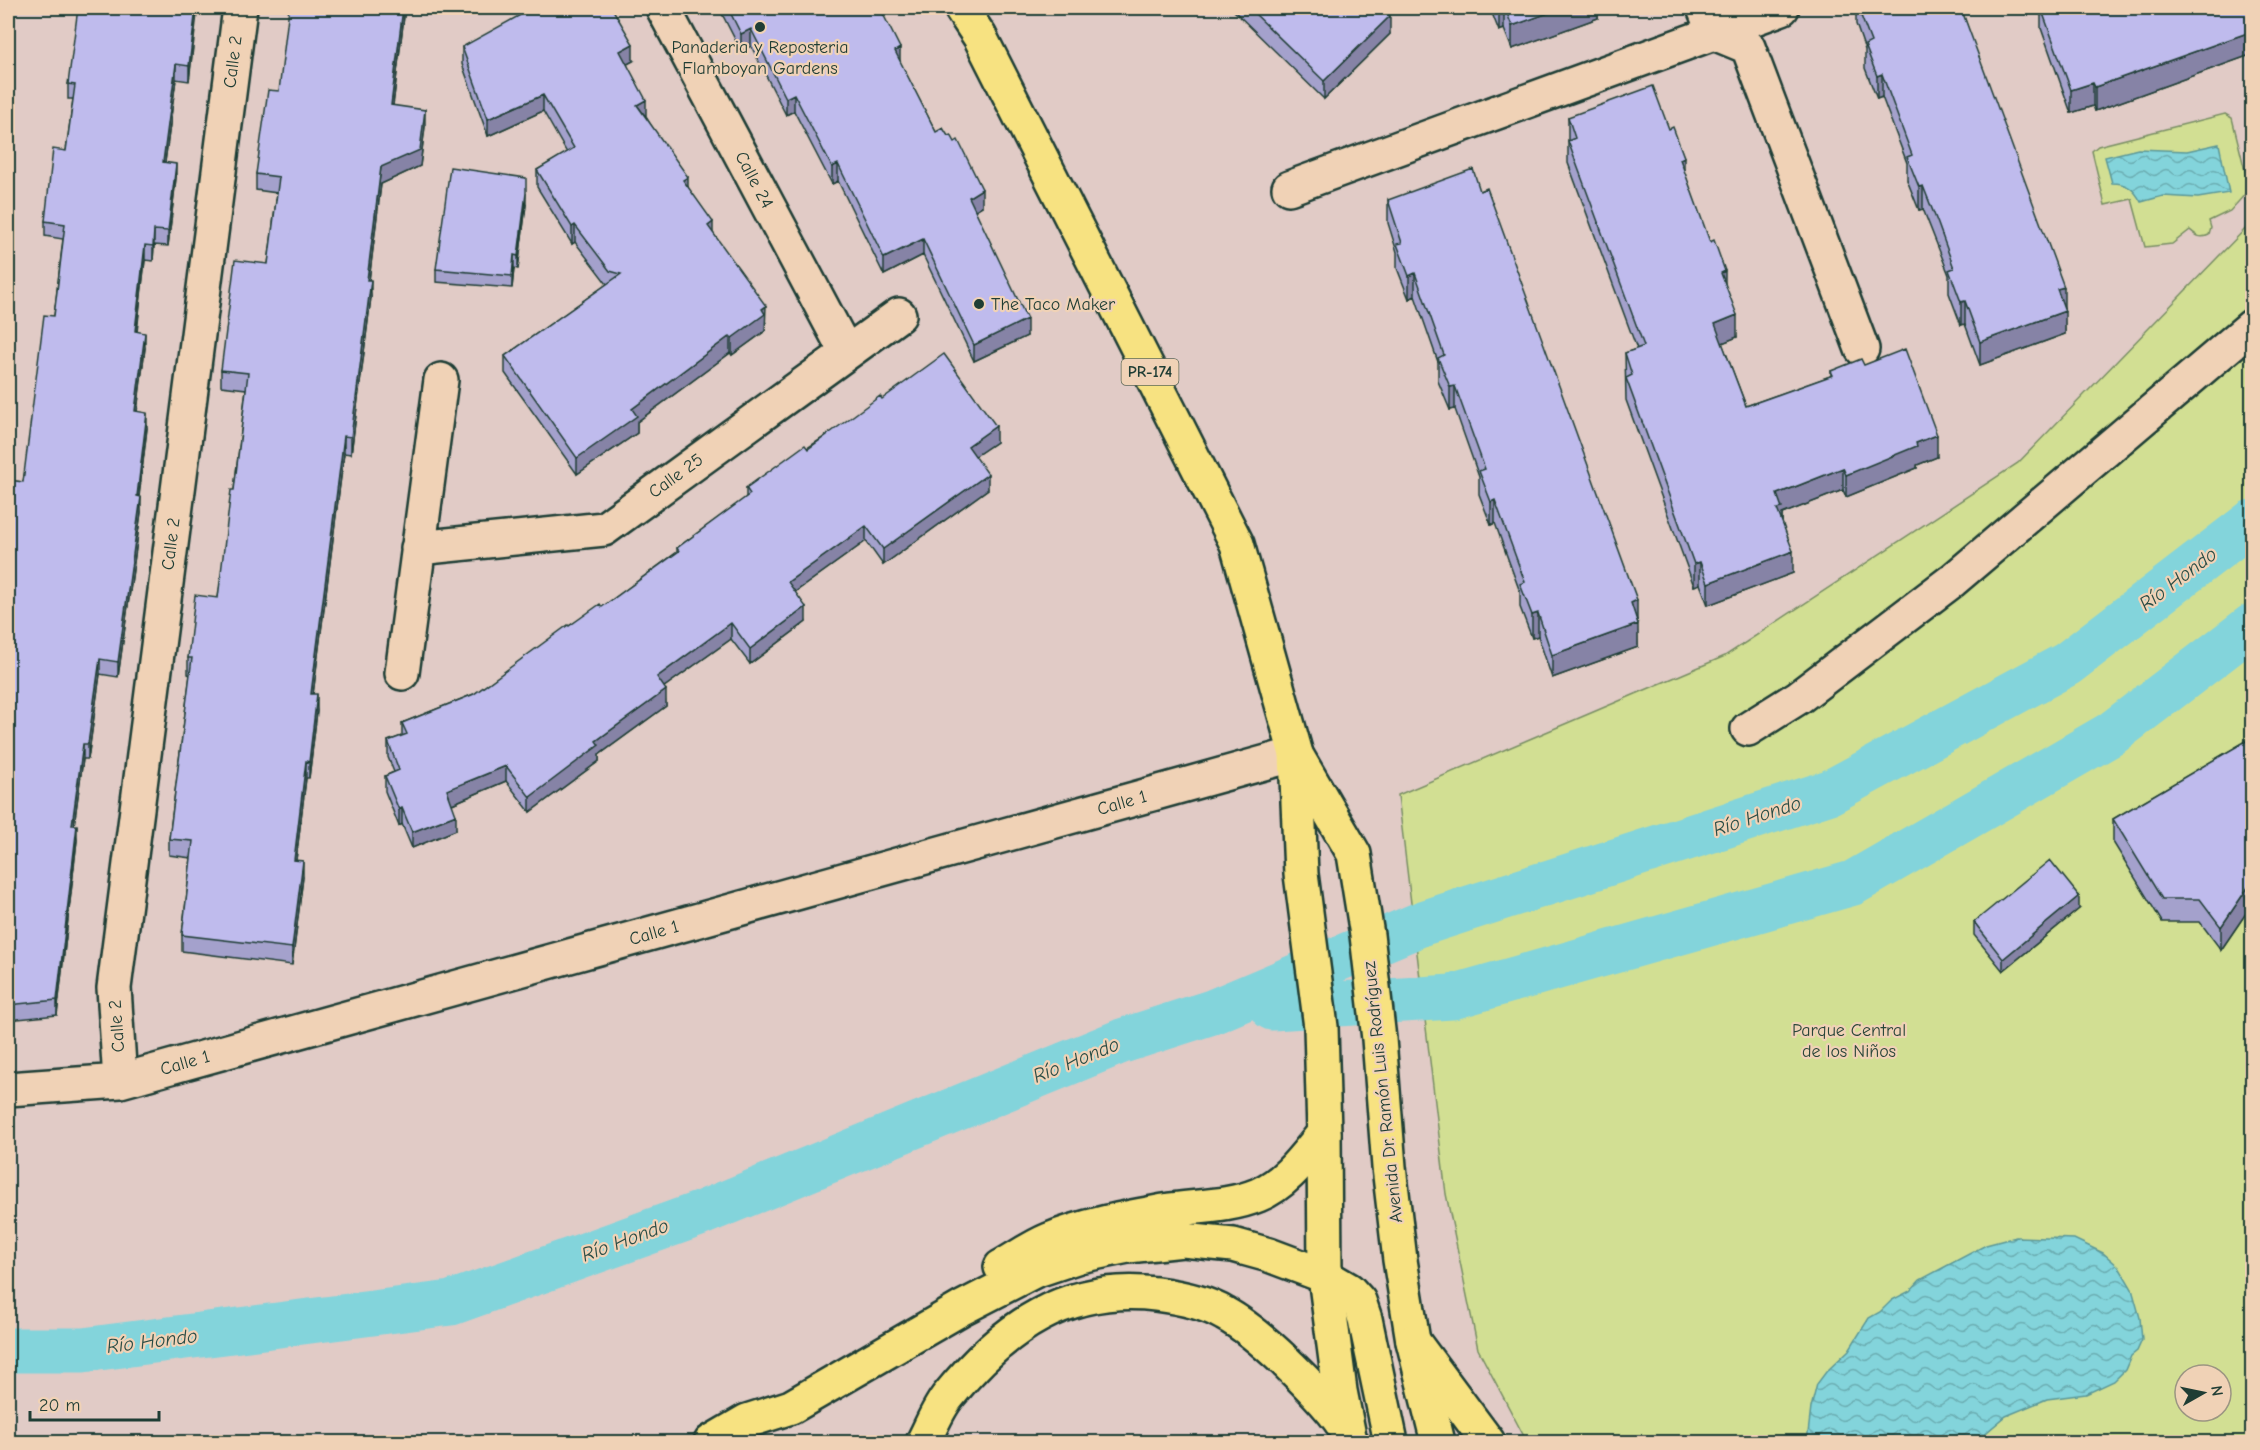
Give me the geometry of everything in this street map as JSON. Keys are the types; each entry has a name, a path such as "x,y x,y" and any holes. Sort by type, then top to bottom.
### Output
{"main road":[{"name":"Avenida Dr. Ramón Luis Rodríguez","path":"961,8 980,37 1238,544 1296,754 1301,874 1321,1027 1324,1276 1340,1391 1350,1437"},
{"name":"Avenida Dr. Ramón Luis Rodríguez","path":"1296,754 1353,854 1367,935 1400,1260 1413,1341 1438,1443"},
{"path":"711,1443 747,1421 778,1392 1048,1240 1094,1226 1165,1211 1227,1203 1258,1195 1276,1185 1292,1172 1324,1133"},
{"path":"747,1421 791,1407 962,1308 1034,1271 1079,1256 1128,1246 1183,1240 1233,1245 1269,1255 1324,1276 1349,1290 1359,1301 1365,1319 1391,1443"},
{"path":"923,1443 948,1396 1007,1334 1044,1312 1094,1295 1131,1292 1182,1298 1225,1313 1267,1344 1304,1380 1350,1437"},
{"path":"1413,1341 1488,1443"}],"street":[{"name":"Calle 2","path":"120,1081 114,988 240,8"},
{"name":"Calle 24","path":"663,8 846,352"},
{"path":"1289,188 1709,20 1782,8"},
{"path":"1709,20 1748,47 1862,349"},
{"name":"Calle 25","path":"418,548 604,529 899,315"},
{"path":"1748,729 1799,697 1953,580 2253,327"},
{"path":"402,673 441,380"},
{"name":"Calle 1","path":"8,1089 120,1081 1296,754"}],"green space":[{"path":"2225,114 2232,118 2249,187 2248,191 2230,211 2209,221 2211,228 2209,235 2199,236 2190,230 2172,244 2145,247 2132,199 2105,205 2092,151 2098,146"},
{"name":"Parque Central de los Niños","path":"2252,222 2252,1442 1527,1442 1478,1349 1446,1194 1398,795 1725,656 2018,463"}],"water":[{"path":"2219,144 2229,193 2198,198 2163,196 2141,202 2130,188 2112,183 2105,157 2138,149 2187,151"},
{"path":"2016,1237 2074,1239 2103,1253 2119,1267 2132,1289 2140,1318 2142,1340 2125,1370 2114,1381 2086,1394 2047,1399 2006,1416 1975,1442 1807,1442 1811,1408 1817,1384 1849,1350 1869,1318 1880,1312 1892,1300 1910,1291 1920,1280 1986,1245"}],"building":[{"path":"8,8 10,8 8,33"},
{"path":"78,8 196,8 189,66 176,64 163,162 176,164 168,231 154,230 153,246 145,245 135,331 145,333 135,411 147,413 137,496 141,497 118,662 100,659 88,744 83,744 72,825 77,825 57,1000 8,1005 8,480 23,482 44,315 54,316 65,224 45,221 53,149 66,151 75,85 68,84"},
{"path":"289,8 403,8 391,105 425,110 420,150 381,167 367,280 371,280 351,437 344,436 311,694 317,694 294,860 303,861 292,948 182,935 193,841 169,839 192,658 188,658 195,595 218,598 248,373 221,370 235,260 268,264 279,177 256,174 268,90 279,91"},
{"path":"533,8 612,8 633,44 620,51 646,100 637,105 688,177 683,180 713,222 708,226 766,306 762,309 765,314 732,338 730,336 632,409 637,416 577,458 505,356 621,274 610,271 575,225 572,227 537,170 574,148 543,95 488,119 462,47"},
{"path":"728,8 880,8 900,48 895,51 936,132 943,128 955,142 958,140 982,189 969,197 1027,319 974,345 923,239 884,258 838,164 832,167 794,94 786,98 751,29 741,34"},
{"path":"1249,8 1381,8 1390,16 1324,81"},
{"path":"1505,8 1562,8 1512,26"},
{"path":"1858,8 1961,8 2064,287 2057,289 2065,311 1980,342 1965,301 1961,302 1949,270 1954,268 1938,224 1923,186 1919,187 1907,157 1912,155 1882,74 1877,76 1865,45 1871,42"},
{"path":"2041,8 2253,8 2253,31 2095,87 2093,83 2071,90"},
{"path":"1653,86 1669,129 1673,127 1684,157 1680,159 1710,242 1714,240 1725,271 1721,273 1737,315 1715,324 1746,406 1833,375 1831,371 1861,359 1864,365 1905,349 1937,435 1916,443 1917,446 1846,475 1843,468 1777,494 1782,508 1777,509 1793,551 1708,583 1700,562 1694,564 1626,378 1632,375 1625,353 1644,346 1568,141 1575,138 1568,117"},
{"path":"450,167 526,178 518,256 514,255 512,276 436,269"},
{"path":"1473,169 1480,191 1487,188 1637,600 1631,603 1638,624 1552,655 1538,613 1532,615 1520,584 1525,582 1495,500 1491,502 1479,471 1485,469 1455,386 1450,387 1438,358 1444,355 1415,273 1409,276 1397,244 1402,243 1388,200"},
{"path":"944,354 996,426 968,446 988,474 883,549 866,526 788,582 806,607 750,649 731,623 657,677 666,690 596,741 599,745 530,797 506,766 447,790 456,815 412,832 402,808 399,810 385,776 399,770 388,741 407,734 402,723 474,694 568,625 600,604 602,607 679,551 677,548 750,494 746,488 805,445 808,449 880,396 882,399"},
{"path":"2253,737 2253,880 2221,927 2200,899 2162,899 2113,819"},
{"path":"2050,860 2079,896 2003,959 1974,922"}],"waterway":[{"name":"Río Hondo","path":"8,1350 83,1350 451,1303 699,1214 1122,1041 1212,1012 1423,923 1830,792 2067,664 2252,522"},
{"name":"Río Hondo","path":"1272,1008 1452,997 1853,883 2111,734 2252,626"}],"place":[{"name":"Panaderia y Reposteria Flamboyan Gardens","path":"760,27"},
{"name":"The Taco Maker","path":"979,304"}]}
